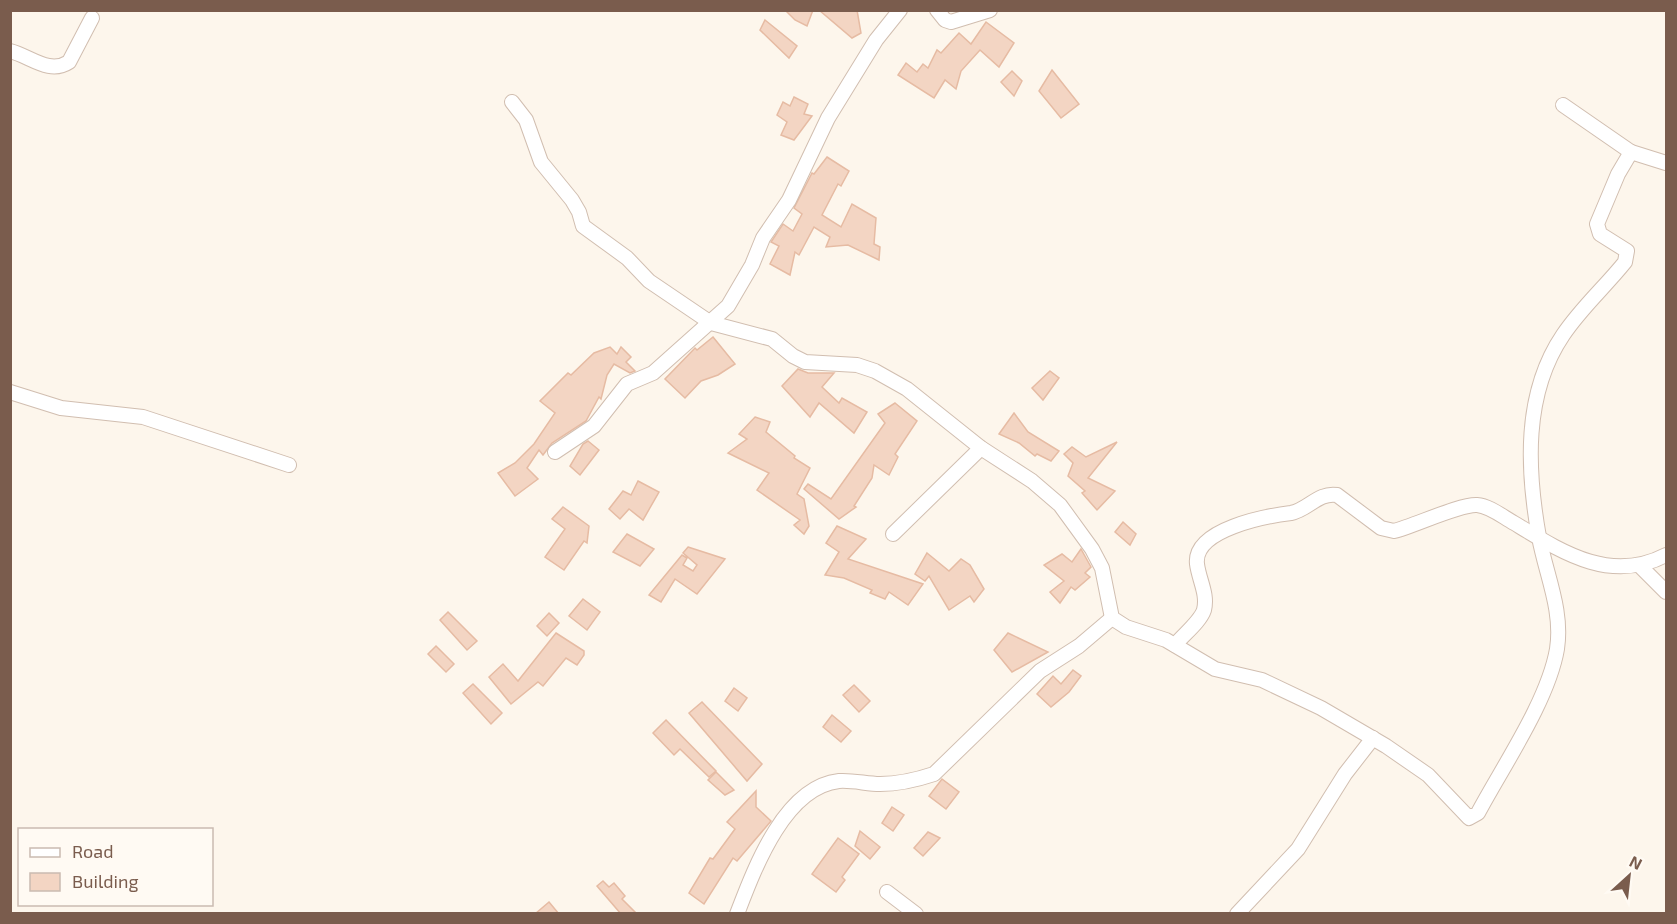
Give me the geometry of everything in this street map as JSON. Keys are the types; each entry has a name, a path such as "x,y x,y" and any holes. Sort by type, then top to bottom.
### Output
{"street":[{"path":"555,452 594,426 627,384 653,373 728,306 741,286 763,238 789,200 828,118 876,40 900,10"},
{"path":"937,10 945,20 951,21 990,10"},
{"path":"10,51 50,67 62,67 69,62 92,18"},
{"path":"512,102 526,120 541,162 572,200 583,226 627,258 650,281 711,323 772,339 792,356 805,362 866,366 908,389 981,448 1032,481 1060,505 1073,521 1102,568 1113,618 1126,627 1154,635 1175,645 1215,669 1262,680 1373,738 1428,774 1464,815 1473,818 1478,813 1533,711 1556,651 1558,615 1540,539 1531,477 1534,414 1540,379 1562,336 1625,262 1627,251 1600,234 1597,224 1618,174 1631,152"},
{"path":"1563,105 1631,152 1666,163"},
{"path":"10,392 61,408 143,417 289,465"},
{"path":"893,534 981,448"},
{"path":"1175,645 1203,612 1206,599 1197,562 1199,552 1206,545 1239,523 1295,512 1328,494 1337,495 1382,528 1394,531 1477,505 1492,510 1584,562 1639,565 1666,555"},
{"path":"1639,565 1666,592"},
{"path":"737,914 764,850 793,807 815,788 839,781 880,784 913,782 934,774 1040,671 1079,646 1113,618"},
{"path":"1237,914 1298,849 1345,774 1373,738"},
{"path":"887,892 916,914"}],"building":[{"path":"785,10 813,10 807,26 795,20"},
{"path":"819,10 857,10 861,33 852,38"},
{"path":"765,20 797,46 789,58 760,30"},
{"path":"986,22 1014,43 999,67 980,50 961,71 956,89 945,80 934,98 898,75 906,63 917,72 923,64 928,68 937,50 941,53 959,33 971,44"},
{"path":"1052,70 1079,104 1061,118 1039,91"},
{"path":"1012,71 1022,81 1014,96 1001,82"},
{"path":"794,97 808,104 804,114 812,116 794,140 781,135 787,122 777,115 783,102 790,106"},
{"path":"827,157 849,171 841,186 838,184 822,215 841,227 852,204 876,218 874,244 880,247 879,260 848,245 826,247 830,237 814,227 799,255 795,252 790,275 770,264 779,246 771,242 783,224 793,231 802,214 794,208 812,173 814,174"},
{"path":"713,337 735,364 718,375 701,381 685,398 665,379 695,348 697,350"},
{"path":"610,347 617,354 621,347 631,357 626,362 635,371 630,373 614,364 607,375 601,399 599,397 586,421 552,443 543,455 539,450 527,468 538,479 515,496 498,473 515,463 534,444 555,413 540,401 568,373 571,375 594,353"},
{"path":"798,369 808,373 834,373 822,387 839,403 842,398 867,412 854,433 819,403 810,417 782,386"},
{"path":"1050,371 1059,378 1043,400 1032,388"},
{"path":"895,403 917,421 895,454 898,457 889,475 874,465 872,478 854,506 856,507 839,519 804,489 808,484 831,499 885,423 878,414"},
{"path":"1014,413 1028,432 1059,451 1051,461 1037,454 1035,456 1019,443 999,434"},
{"path":"755,417 770,422 766,432 795,456 794,458 810,468 797,494 804,499 809,526 804,534 794,525 800,520 757,490 769,473 728,453 747,439 739,434"},
{"path":"588,441 599,450 580,475 570,466 583,444"},
{"path":"1117,442 1088,478 1115,491 1097,510 1082,493 1085,491 1068,476 1073,463 1064,454 1072,447 1086,457"},
{"path":"638,481 659,492 643,520 629,509 620,519 609,509 623,491 631,495"},
{"path":"563,507 589,526 587,543 584,541 564,570 545,557 565,529 552,519"},
{"path":"1123,522 1136,534 1130,545 1115,532"},
{"path":"837,526 866,539 848,559 923,584 908,605 889,592 885,599 870,593 872,590 844,578 825,575 839,552 826,543"},
{"path":"627,534 654,549 640,566 613,552"},
{"path":"688,547 725,559 697,594 675,579 661,602 649,595 682,555 687,558 683,565 693,571 697,565 683,553"},
{"path":"1081,549 1091,567 1085,573 1090,577 1075,590 1071,587 1060,603 1050,592 1064,581 1044,565 1062,554 1072,562"},
{"path":"927,553 949,571 961,559 970,565 984,589 974,602 970,596 949,610 929,576 925,581 915,574"},
{"path":"583,599 600,612 587,630 569,616"},
{"path":"448,612 477,641 467,650 440,620"},
{"path":"549,613 559,623 547,636 537,626"},
{"path":"556,633 584,651 584,655 577,665 566,658 543,686 538,682 511,704 489,677 503,664 518,681"},
{"path":"1008,633 1048,652 1012,672 994,650"},
{"path":"436,646 454,664 446,672 428,654"},
{"path":"1073,670 1081,676 1069,692 1051,707 1037,694 1053,676 1061,684"},
{"path":"473,684 502,713 491,724 463,693"},
{"path":"854,685 870,701 859,712 843,695"},
{"path":"734,688 747,698 738,711 725,701"},
{"path":"702,702 762,764 747,781 689,713"},
{"path":"832,715 851,731 841,742 823,727"},
{"path":"666,720 716,771 709,777 680,749 674,755 653,733"},
{"path":"716,772 734,790 725,795 708,780"},
{"path":"942,779 959,792 946,809 929,796"},
{"path":"756,791 756,807 771,821 737,861 733,858 704,904 689,893 710,858 713,859 735,829 727,822"},
{"path":"892,807 904,815 893,831 882,823"},
{"path":"860,831 880,847 870,859 855,846"},
{"path":"928,832 940,838 923,856 914,848"},
{"path":"838,838 859,854 842,877 845,880 836,892 812,874"},
{"path":"603,881 609,887 614,883 625,896 622,899 637,914 621,914 597,886"},
{"path":"549,902 559,914 535,914"}]}
